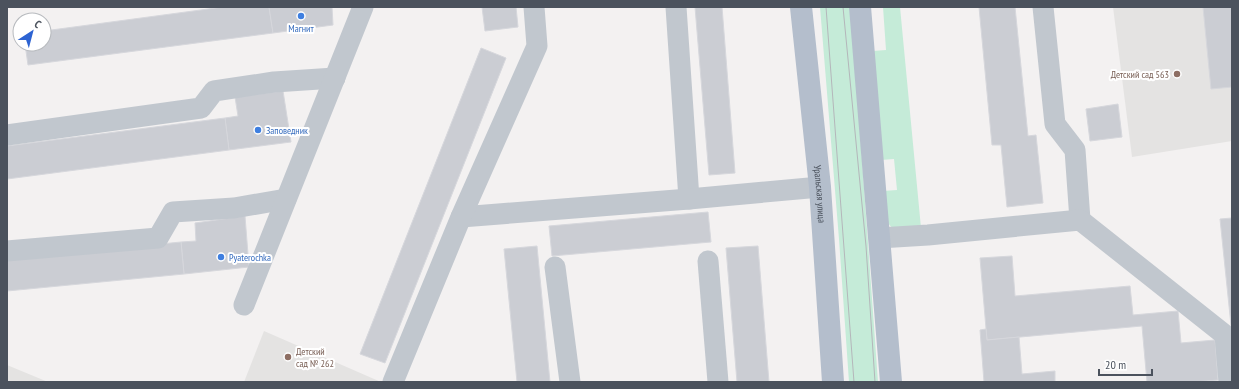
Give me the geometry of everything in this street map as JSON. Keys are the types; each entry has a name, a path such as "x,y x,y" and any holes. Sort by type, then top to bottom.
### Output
{"main road":[{"name":"Уральская улица","path":"801,7 820,187 833,382"},
{"path":"860,7 891,382"}],"street":[{"path":"244,305 363,7"},
{"path":"393,382 462,217 537,46 534,7"},
{"path":"676,7 689,199"},
{"path":"1044,7 1055,124 1075,150 1080,220"},
{"path":"7,135 201,108 214,91 274,82 335,78"},
{"path":"462,217 820,187"},
{"path":"7,251 158,238 173,212 234,208 286,199"},
{"path":"879,238 928,235 1080,220 1225,335 1229,382"},
{"path":"708,261 718,382"},
{"path":"556,267 570,382"}],"shaded area":[{"name":"Детский сад 563","path":"1113,7 1232,7 1232,141 1132,157"},
{"name":"Детский сад № 262","path":"264,331 381,382 244,382"},
{"path":"7,365 48,382 7,382"}],"green space":[{"path":"820,7 851,7 878,382 849,382"},
{"path":"883,7 900,7 921,228 907,230 899,230 889,225 884,208 883,191 897,190 894,159 881,160 873,51 886,50"}],"building":[{"path":"223,7 269,7 273,33 28,65 26,52 52,52 52,30"},
{"name":"Магнит","path":"269,7 332,7 333,25 273,33"},
{"path":"482,7 516,7 518,27 485,31"},
{"path":"695,7 722,7 735,173 709,175"},
{"path":"979,7 1015,7 1028,136 1036,135 1043,203 1007,207 1001,145 992,145"},
{"path":"1203,7 1232,7 1232,87 1211,89"},
{"path":"481,48 506,58 385,363 360,354"},
{"name":"Заповедник","path":"283,91 291,142 229,150 225,118 238,116 235,97"},
{"path":"1118,104 1122,137 1090,141 1086,109"},
{"path":"225,118 229,150 7,179 7,146"},
{"path":"708,212 711,242 552,256 549,226"},
{"path":"245,216 249,267 184,274 181,242 196,241 195,223"},
{"path":"1232,218 1232,335 1220,219"},
{"path":"181,242 184,274 7,291 7,259"},
{"path":"537,246 550,382 517,382 504,249"},
{"path":"758,246 769,382 737,382 726,248"},
{"path":"1012,256 1015,296 1130,286 1133,315 1178,311 1181,343 1215,340 1218,380 1194,382 1147,382 1142,326 987,340 980,258"},
{"path":"986,329 987,340 1019,337 1022,374 1055,371 1055,382 984,382 980,330"}],"tram line":[{"path":"826,7 854,382"},
{"path":"843,7 866,246 875,382"}],"place":[{"name":"Магнит","path":"301,16"},
{"name":"Детский сад 563","path":"1177,74"},
{"name":"Заповедник","path":"258,130"},
{"name":"Pyaterochka","path":"221,257"},
{"name":"Детский сад № 262","path":"288,357"}]}
